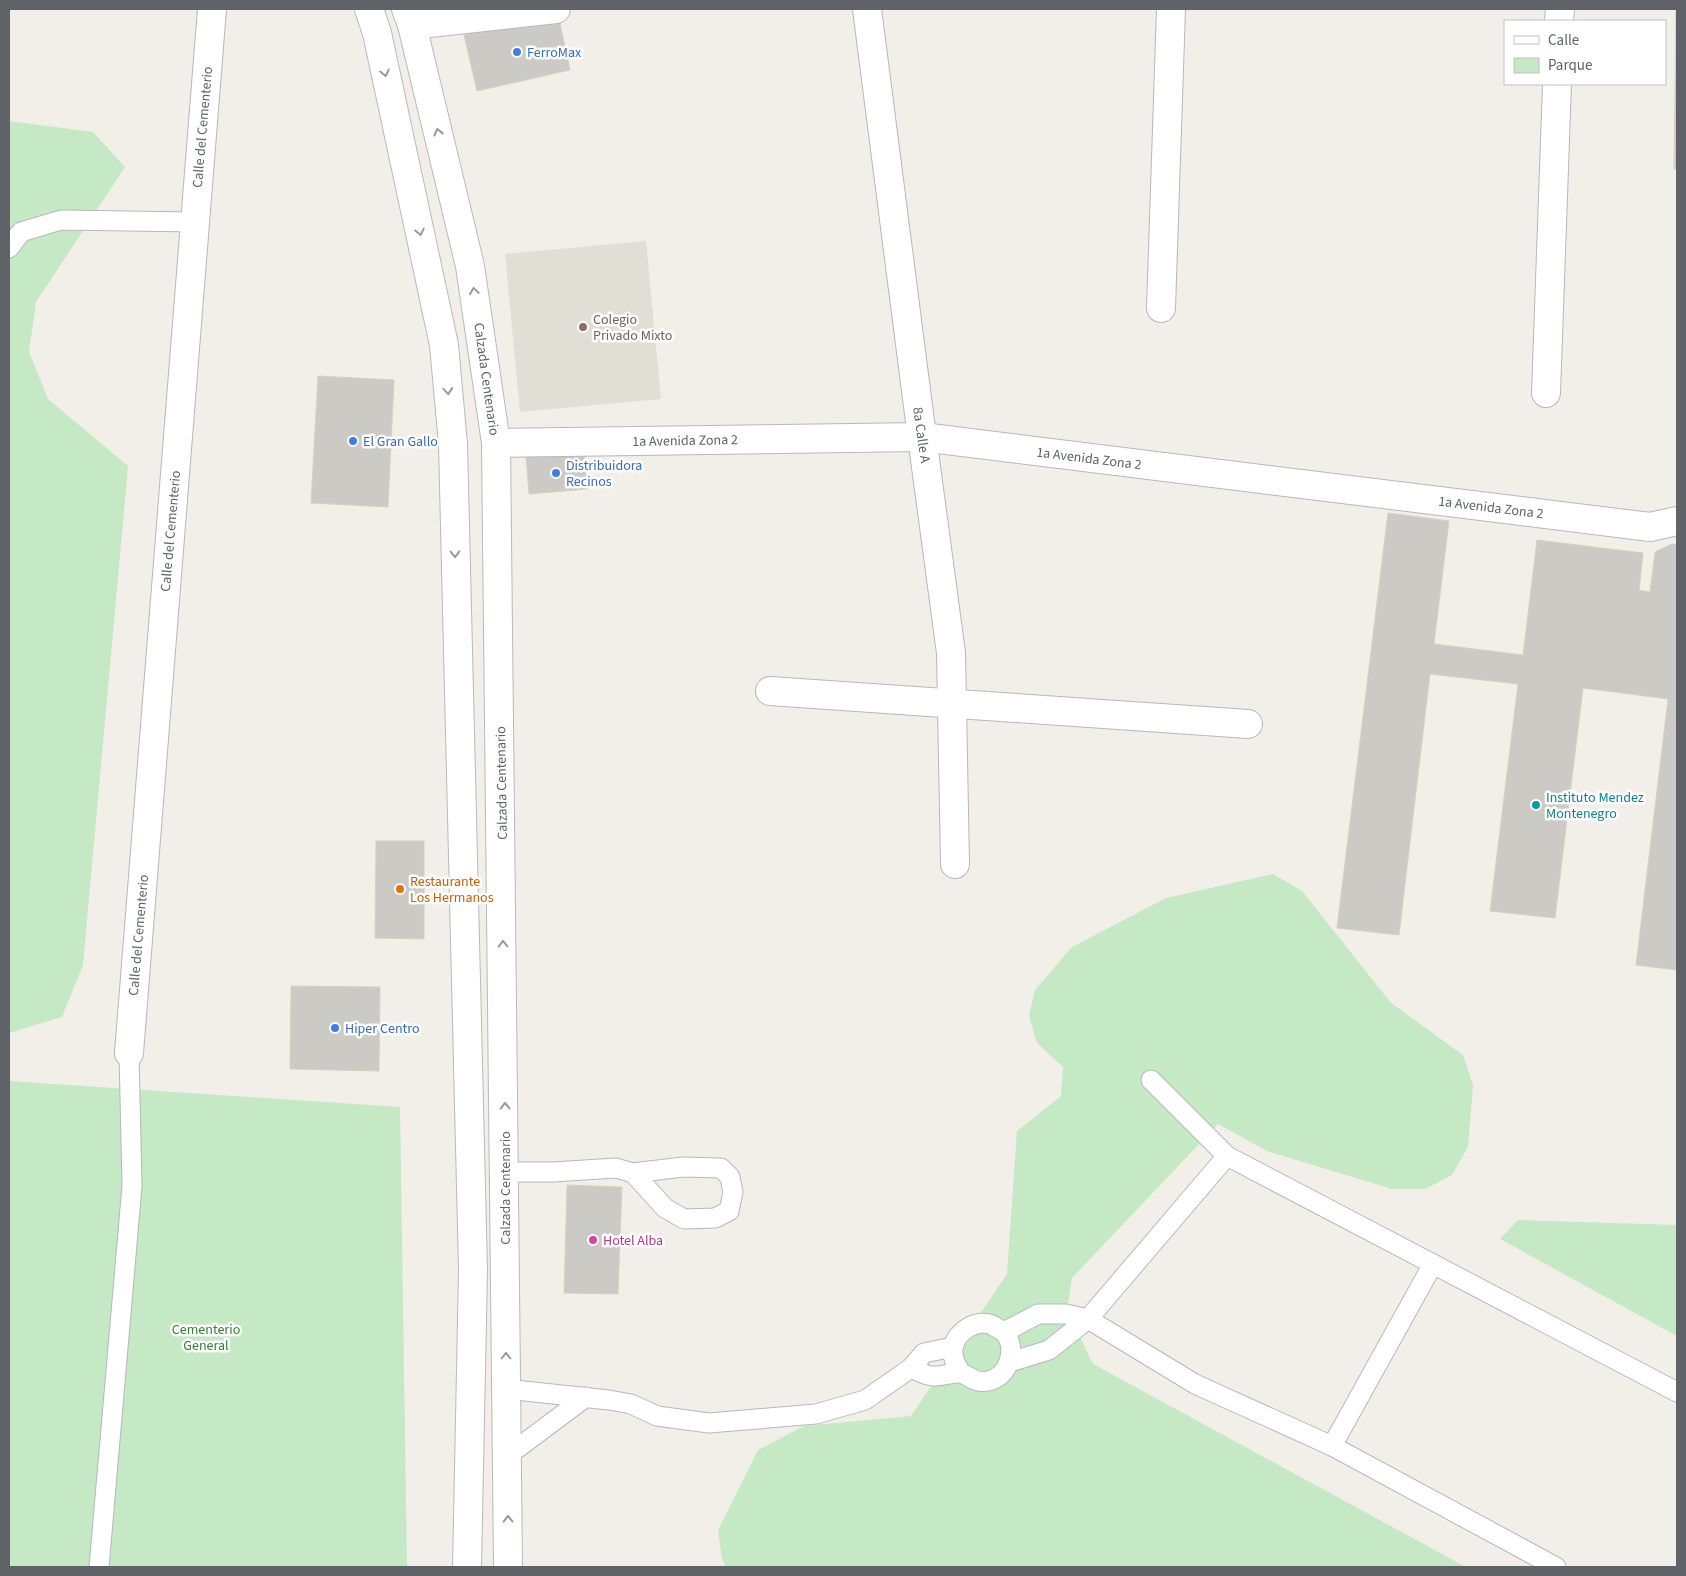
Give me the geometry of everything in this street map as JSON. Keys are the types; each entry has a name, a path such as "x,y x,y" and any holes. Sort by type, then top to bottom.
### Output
{"street":[{"name":"Calle del Cementerio","path":"128,1053 212,9"},
{"path":"467,1567 473,1270 453,444 444,345 373,21 409,17 556,9"},
{"name":"8a Calle A","path":"867,9 951,653 954,864"},
{"path":"1161,308 1172,9"},
{"name":"Calzada Centenario","path":"409,17 470,266 496,443 508,1567"},
{"path":"1546,394 1557,85"},
{"name":"1a Avenida Zona 2","path":"496,443 922,437 1650,527 1677,521"},
{"path":"770,691 1248,724"}],"lane":[{"path":"9,248 21,232 61,220 194,222"},
{"path":"99,1567 132,1186 128,1053"},
{"path":"1151,1080 1227,1156 1677,1392"},
{"path":"1010,1362 1049,1350 1088,1319 1227,1156"},
{"path":"505,1172 553,1172 616,1168 633,1173 683,1167 721,1168 730,1177 732,1192 729,1211 715,1218 684,1219 665,1208 633,1173"},
{"path":"1332,1446 1433,1264"},
{"path":"1004,1332 1038,1314 1066,1314 1088,1319 1195,1384 1332,1446 1556,1567"},
{"path":"974,1324 990,1324 1004,1332 1011,1346 1010,1362 1002,1374 988,1381 973,1381 961,1373 954,1361 953,1347 960,1333 974,1324"},
{"path":"506,1390 586,1397 631,1404 657,1416 709,1424 816,1414 865,1400 911,1368 924,1353 953,1347"},
{"path":"911,1368 932,1376 961,1373"},
{"path":"507,1456 586,1397"}],"shaded area":[{"name":"Colegio Privado Mixto","path":"646,241 661,399 520,412 505,254"}],"green space":[{"path":"9,121 93,132 125,167 36,302 29,352 48,399 128,466 83,965 62,1017 9,1033"},
{"path":"1273,874 1302,891 1391,1003 1463,1055 1473,1085 1468,1147 1452,1175 1425,1189 1392,1189 1267,1151 1218,1124 1072,1278 1067,1310 1093,1364 1466,1567 726,1567 722,1559 718,1530 758,1450 804,1426 911,1416 1007,1274 1017,1131 1061,1096 1063,1067 1037,1043 1029,1016 1035,990 1072,947 1166,898"},
{"name":"Cementerio General","path":"9,1081 400,1107 407,1567 9,1567"},
{"path":"1518,1220 1677,1225 1677,1336 1500,1239"}],"building":[{"path":"1676,9 1677,169 1674,169"},
{"name":"FerroMax","path":"558,14 570,70 477,91 464,35"},
{"name":"El Gran Gallo","path":"318,376 394,380 388,507 311,503"},
{"name":"Distribuidora Recinos","path":"584,446 587,489 529,494 526,457 536,450"},
{"name":"Instituto Mendez Montenegro","path":"1388,513 1449,521 1434,644 1523,655 1537,540 1643,553 1639,590 1650,592 1655,552 1672,544 1677,545 1677,970 1636,965 1668,699 1583,688 1555,918 1490,911 1518,684 1430,674 1399,935 1337,928"},
{"name":"Restaurante Los Hermanos","path":"376,841 424,841 424,939 375,938"},
{"name":"Hiper Centro","path":"291,986 380,987 379,1071 290,1069"},
{"name":"Hotel Alba","path":"567,1185 622,1187 618,1294 564,1293"}],"place":[{"name":"FerroMax","path":"517,52"},
{"name":"Colegio Privado Mixto","path":"583,327"},
{"name":"El Gran Gallo","path":"353,441"},
{"name":"Distribuidora Recinos","path":"556,473"},
{"name":"Instituto Mendez Montenegro","path":"1536,805"},
{"name":"Restaurante Los Hermanos","path":"400,889"},
{"name":"Hiper Centro","path":"335,1028"},
{"name":"Hotel Alba","path":"593,1240"}]}
